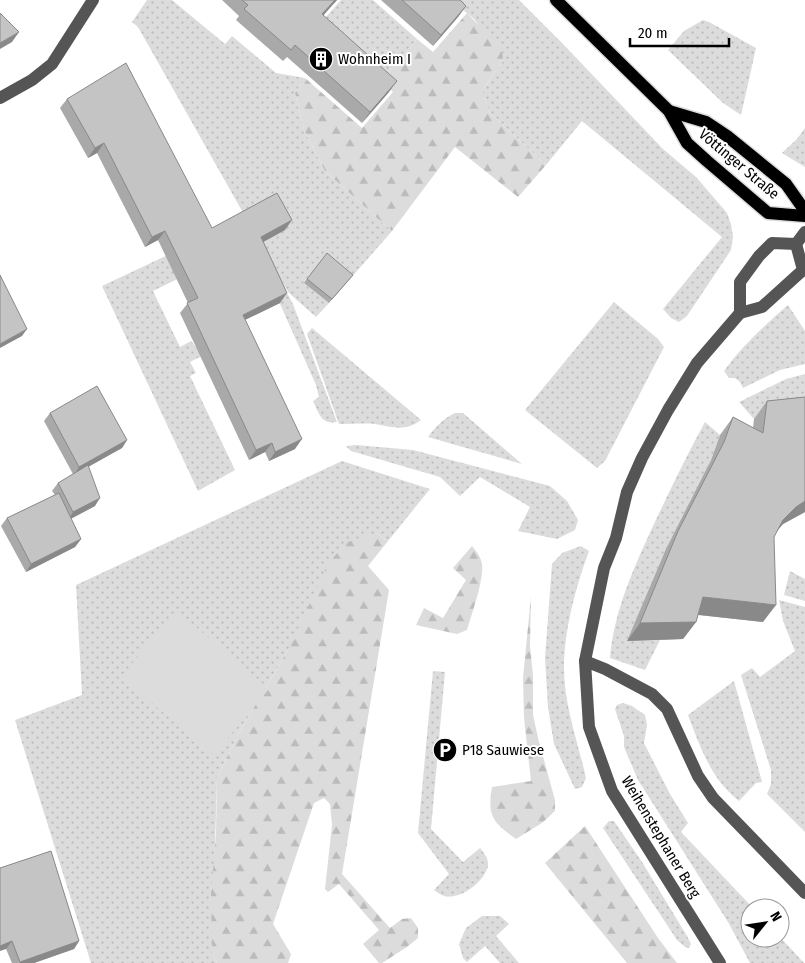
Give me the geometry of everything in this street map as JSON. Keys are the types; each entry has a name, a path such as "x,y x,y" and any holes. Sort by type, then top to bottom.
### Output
{"main road":[{"name":"Vöttinger Straße","path":"556,0 669,110 687,143 768,213 805,216"},
{"name":"Vöttinger Straße","path":"669,110 706,122 728,136 786,184 805,211"}],"street":[{"path":"0,98 32,80 52,64 93,0"},
{"path":"796,244 805,232"},
{"path":"772,243 796,244 803,270 762,307 740,312 740,282 759,256 772,243"},
{"name":"Weihenstephaner Berg","path":"720,963 612,791 589,727 585,661 604,568 616,538 627,492 642,458 668,410 697,363 740,312"},
{"path":"585,661 605,669 652,694 667,709 698,776 713,798 805,893"}],"green space":[{"path":"147,0 172,0 225,44 232,36 276,73 305,78 295,93 304,130 325,171 392,231 350,279 304,283 329,303 316,317 289,293 266,255 293,304 337,422 327,422 317,410 313,401 319,397 316,385 261,261 218,259 153,291 180,347 191,341 196,347 205,342 218,348 190,362 196,373 190,376 235,470 198,491 102,286 246,218 138,27 132,22"},
{"path":"341,0 373,0 417,39 381,81 318,26"},
{"path":"451,0 519,0 663,149 696,177 727,213 733,237 731,250 687,316 679,322 671,318 663,309 722,237 582,121 546,165 489,112 482,91 503,61 474,19"},
{"path":"467,13 502,50 503,61 482,91 489,112 546,165 518,197 455,147 392,231 325,171 304,130 295,93 305,78 362,128 393,92 381,81 417,39 433,52"},
{"path":"703,20 756,48 741,115 723,103 668,50 684,31"},
{"path":"805,128 805,167 782,153 797,139"},
{"path":"614,302 658,339 664,347 605,461 597,468 525,410"},
{"path":"788,305 805,331 805,364 780,370 743,388 740,382 735,378 729,378 724,371 746,344"},
{"path":"312,328 421,420 410,426 399,428 370,424 339,424 307,334"},
{"path":"805,374 805,413 754,419 739,402 786,379"},
{"path":"455,413 463,413 522,464 428,437 440,423"},
{"path":"705,422 720,435 711,460 627,641 660,640 645,670 610,658 620,606 639,556 672,485"},
{"path":"356,445 413,450 550,486 567,501 578,520 575,530 557,539 518,531 530,507 480,477 460,496 440,477 351,451 346,446"},
{"path":"342,461 430,489 388,541 376,533 288,650 240,731 217,778 212,952 217,963 91,963 15,720 82,695 76,585"},
{"path":"376,533 388,541 368,566 389,590 342,874 390,928 402,919 411,918 418,928 418,938 407,947 379,963 363,944 379,930 339,884 328,892 325,889 332,825 330,804 324,798 314,803 273,924 291,954 288,963 217,963 212,952 211,895 216,834 217,778 240,731 288,650 327,566 345,543"},
{"path":"472,546 481,559 482,571 477,597 467,630 457,634 416,625 424,608 443,618 466,580 453,568"},
{"path":"581,546 589,551 572,608 566,639 564,668 566,696 586,778 582,787 575,789 554,744 548,707 545,658 552,564 562,553"},
{"path":"790,571 805,579 805,601 784,595"},
{"path":"531,596 530,646 533,676 533,715 555,800 555,811 542,823 516,839 497,823 491,812 490,805 492,787 531,781 524,718 523,678"},
{"path":"779,600 805,607 805,832 767,794 771,784 771,770 741,675 752,668 760,677 795,651 783,621"},
{"path":"176,610 269,689 214,755 121,677"},
{"path":"433,671 445,672 431,829 463,862 480,848 488,861 486,872 477,884 471,889 451,897 444,896 434,890 449,874 418,833"},
{"path":"734,681 762,782 756,783 739,801 714,773 702,750 688,715"},
{"path":"623,703 632,706 645,715 647,725 644,743 670,794 688,823 681,832 744,898 740,898 740,944 728,922 638,780 624,747 624,736 615,709 617,705"},
{"path":"609,821 614,821 642,862 687,936 691,944 689,948 677,940 603,828"},
{"path":"585,826 658,938 677,963 627,963 545,863"},
{"path":"482,916 500,916 509,924 496,936 519,963 500,963 485,946 467,962 463,958 459,944 466,928"},
{"path":"742,948 790,948 804,963 750,963"}],"building":[{"name":"Wohnheim I","path":"242,0 335,0 322,14 397,81 370,112 295,45 291,50 244,9 248,5"},
{"path":"402,0 460,0 466,6 441,35"},
{"path":"0,13 19,32 0,43"},
{"path":"126,63 212,228 277,193 292,220 261,237 287,293 243,315 302,439 275,452 272,443 256,450 187,303 198,298 165,231 152,237 104,143 95,148 67,99"},
{"path":"327,253 353,275 332,299 307,279"},
{"path":"0,275 27,329 0,344"},
{"path":"97,386 127,440 79,467 50,413"},
{"path":"805,397 805,501 783,520 774,537 776,605 703,597 696,622 640,623 678,531 724,442 733,417 763,433 767,401"},
{"path":"88,465 100,498 73,512 58,483"},
{"path":"59,493 81,539 31,564 7,518"},
{"path":"51,851 79,941 20,962 12,941 0,946 0,868"}],"place":[{"name":"Wohnheim I","path":"321,59"},
{"name":"P18 Sauwiese","path":"445,750"}]}
